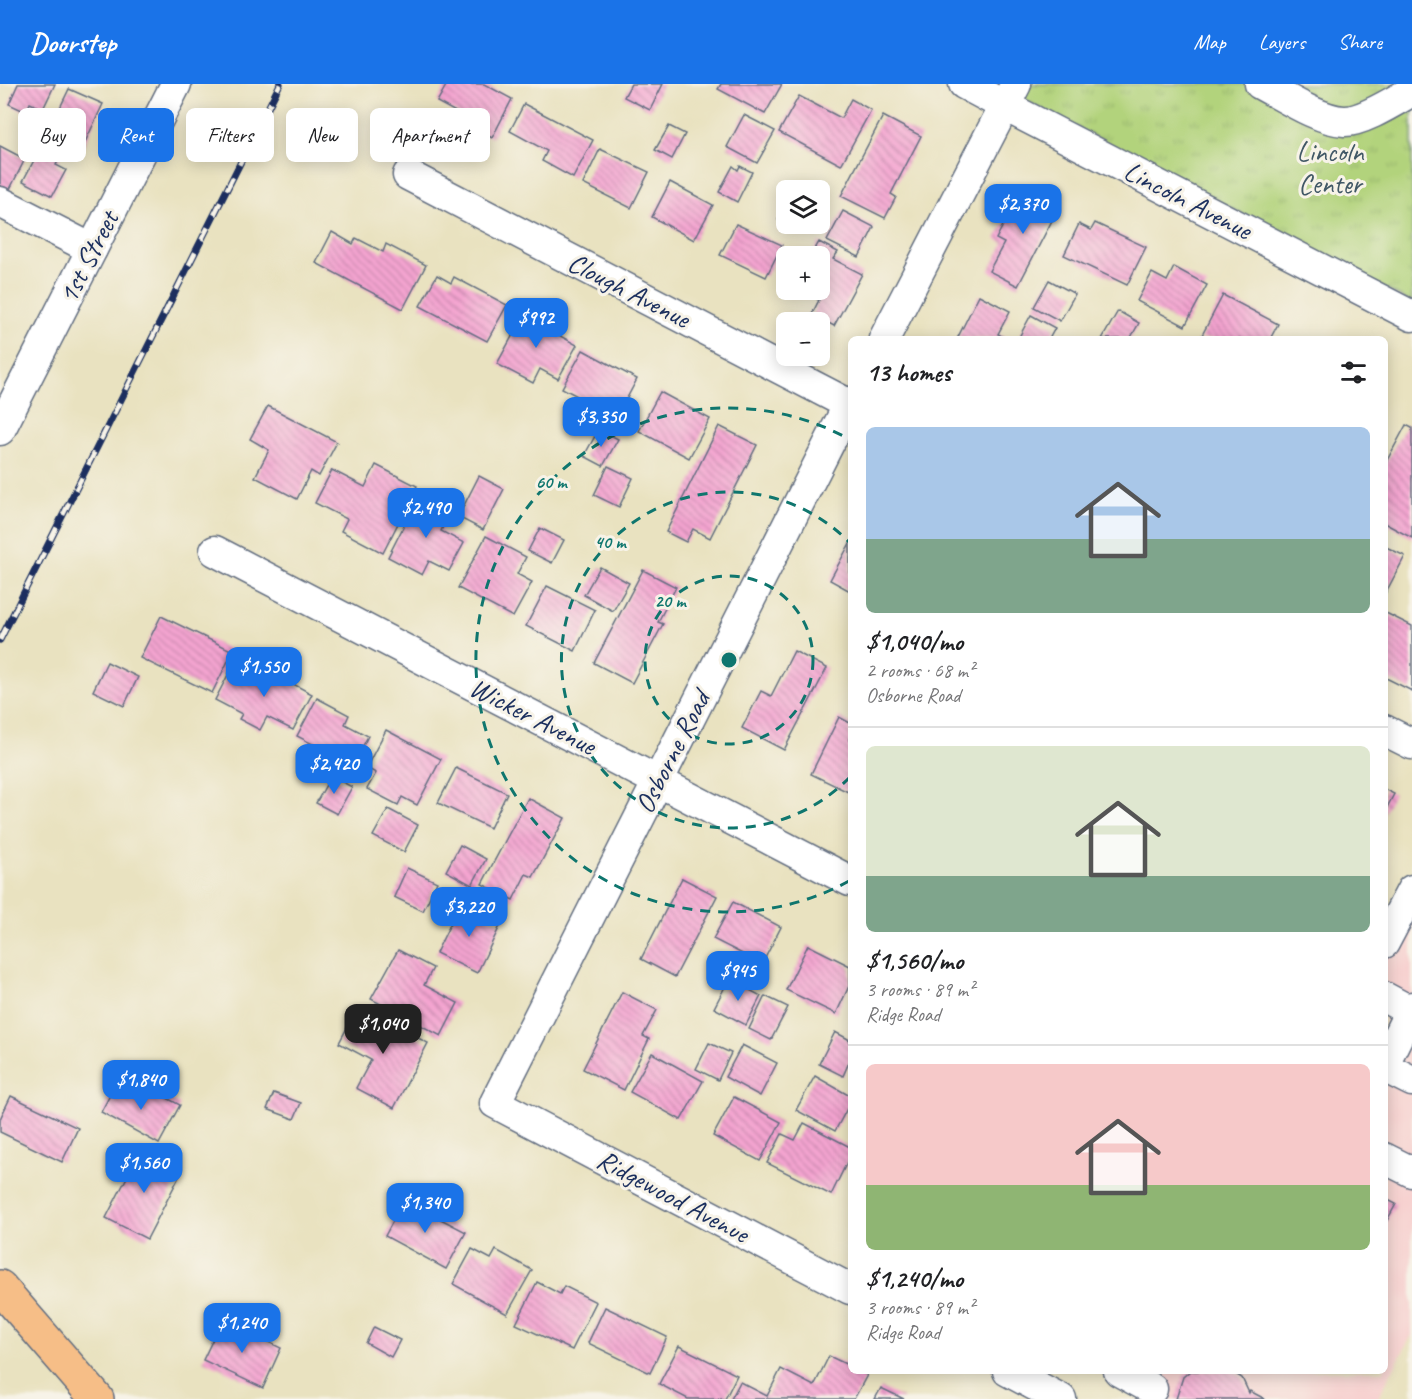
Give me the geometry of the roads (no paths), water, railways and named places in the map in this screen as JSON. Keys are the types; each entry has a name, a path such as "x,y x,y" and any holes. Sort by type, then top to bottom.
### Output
{"main road":[{"path":"0,1287 97,1399"}],"street":[{"name":"1st Street","path":"0,430 176,84"},
{"name":"Lincoln Avenue","path":"964,84 1010,95 1412,316"},
{"path":"1260,84 1319,115 1346,121 1372,113 1394,93"},
{"path":"886,336 1010,95"},
{"name":"Clough Avenue","path":"408,175 848,403"},
{"path":"0,202 92,249"},
{"name":"Osborne Road","path":"495,1103 848,408"},
{"name":"Wicker Avenue","path":"215,551 848,880"},
{"path":"1388,732 1412,744"},
{"path":"1388,935 1412,890"},
{"path":"1388,1052 1402,1005"},
{"path":"1388,1067 1412,1081"},
{"name":"Ridgewood Avenue","path":"495,1103 848,1288"},
{"path":"1388,1160 1412,1172"},
{"path":"1126,1374 1153,1386"},
{"path":"1009,1382 1062,1399"}],"railway":[{"path":"0,640 280,84"}],"park label":[{"name":"Lincoln Center","path":"1330,167"}]}
